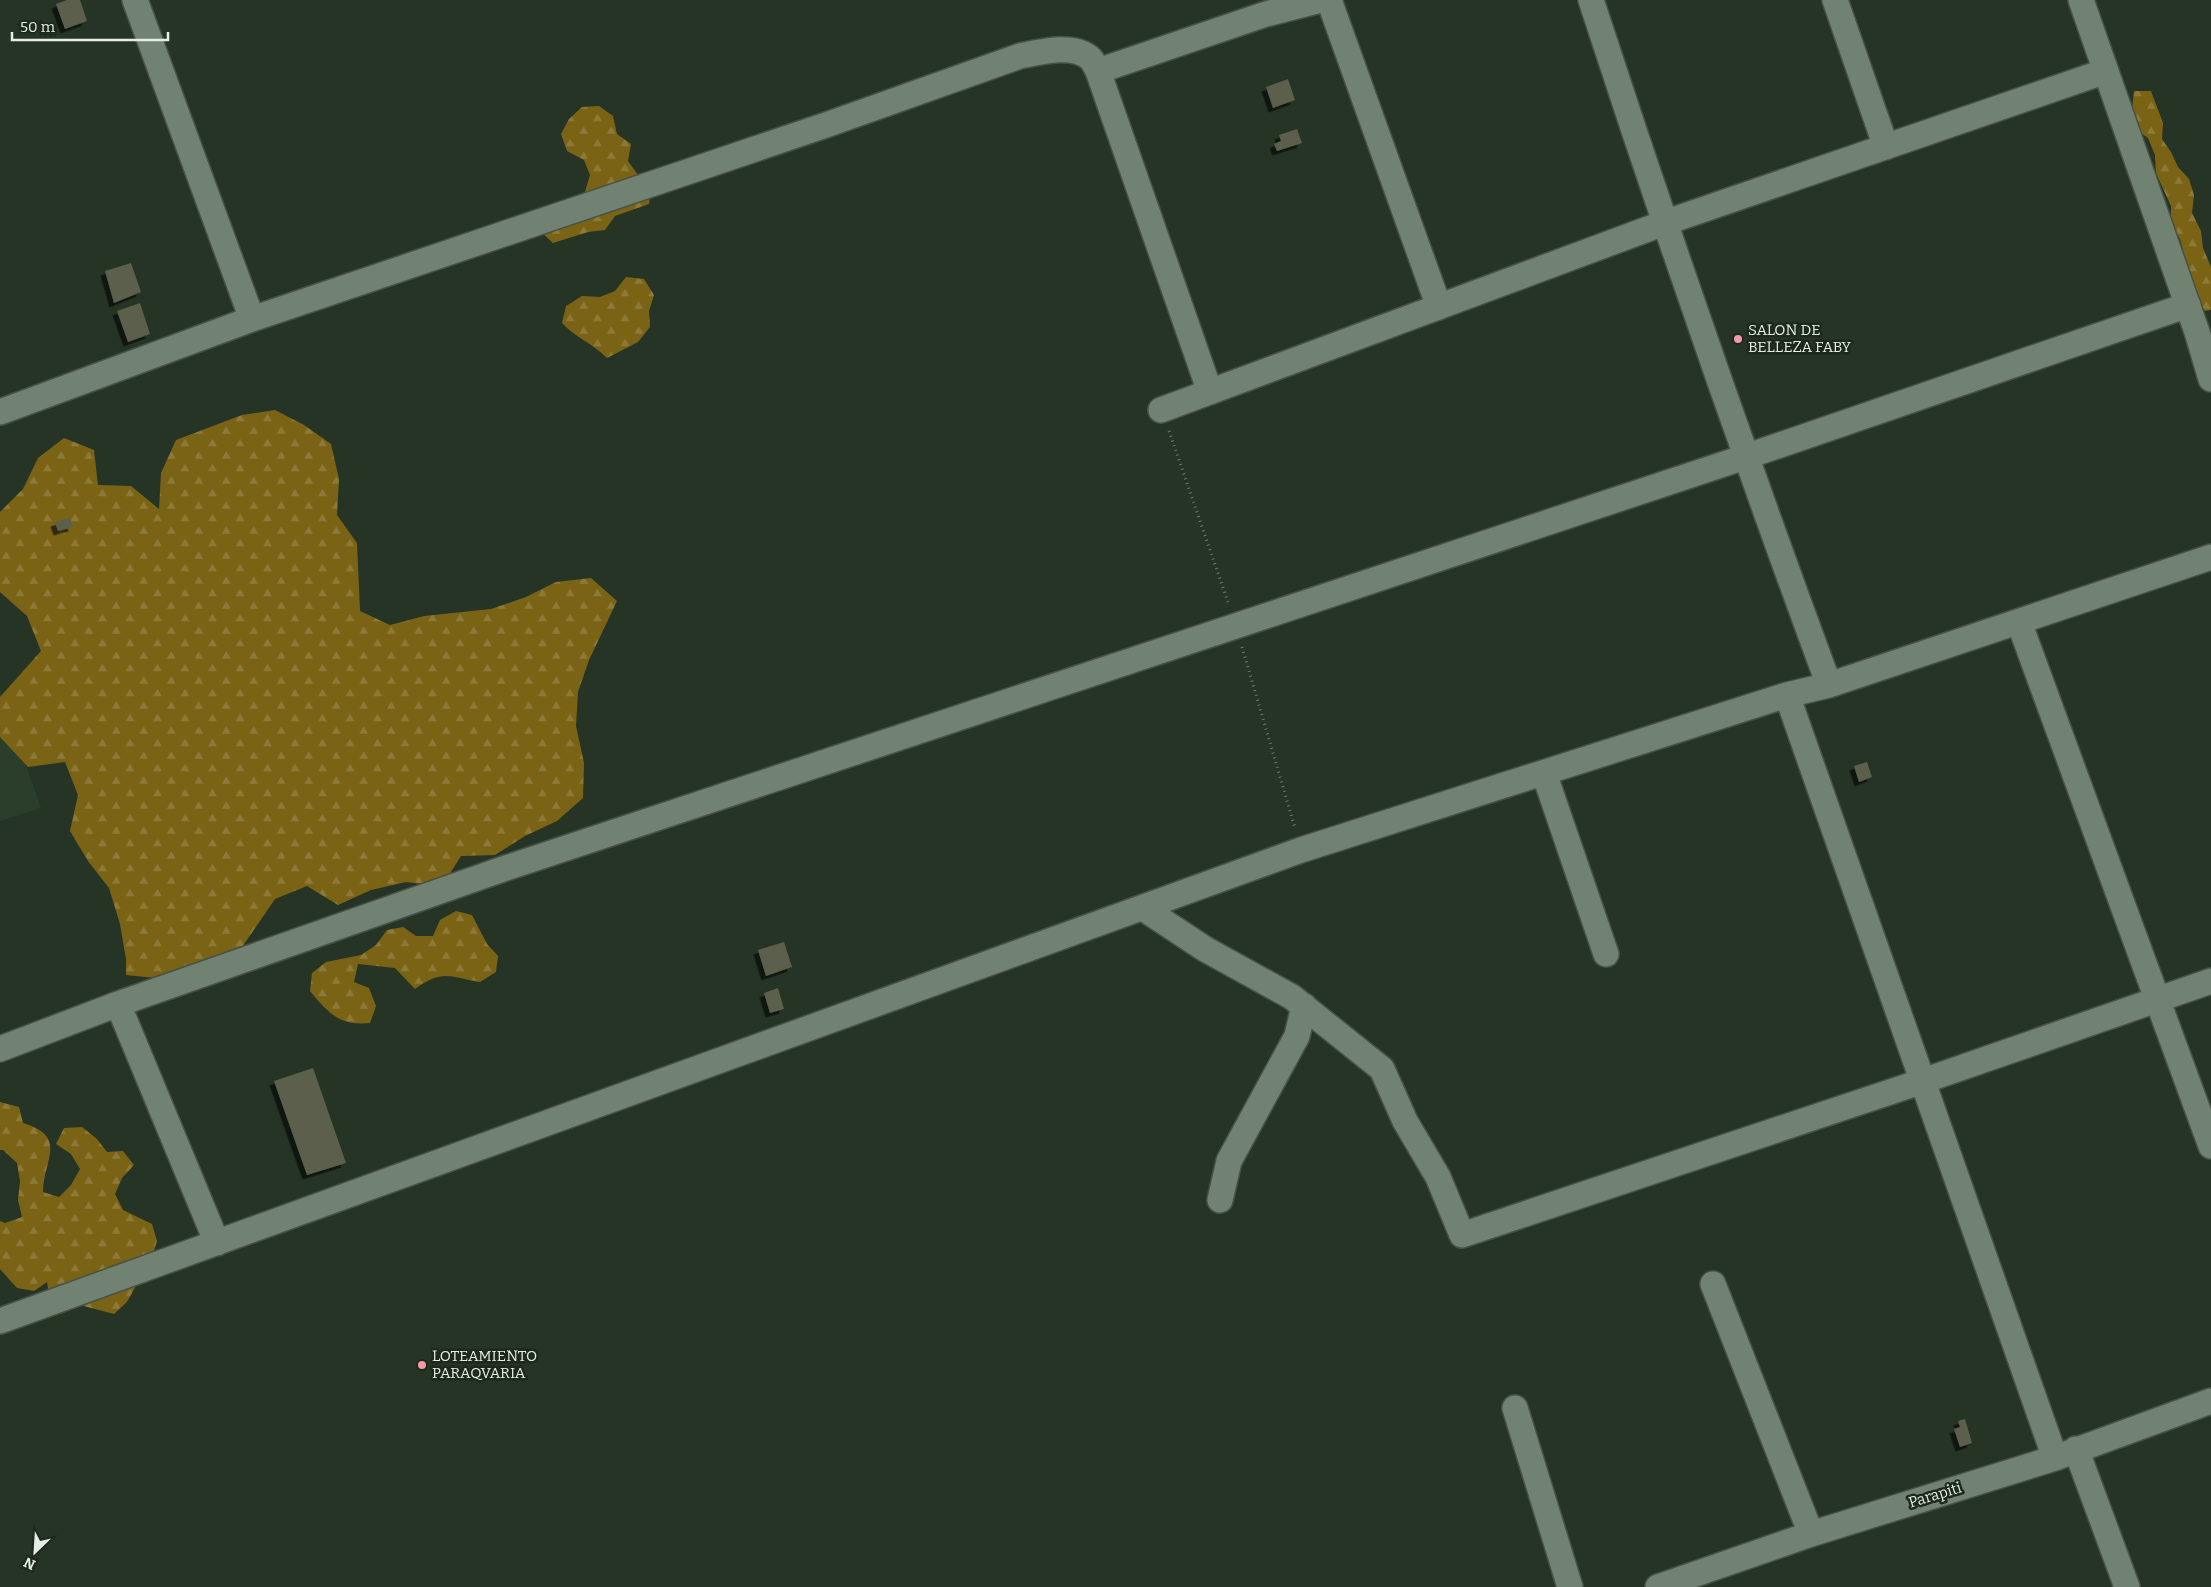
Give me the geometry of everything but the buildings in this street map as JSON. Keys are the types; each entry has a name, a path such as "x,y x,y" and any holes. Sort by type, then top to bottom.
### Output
{"street":[{"path":"135,0 252,319"},
{"path":"1098,71 1263,7 1321,0"},
{"path":"1329,0 1439,307"},
{"path":"1591,0 1664,223 1745,457 1829,685"},
{"path":"1835,0 1886,147"},
{"path":"2081,0 2188,304 2204,329 2211,379"},
{"path":"0,412 252,319 816,128 1020,56 1044,51 1074,50 1090,58 1098,71 1210,392"},
{"path":"1161,410 1664,223 2106,71"},
{"path":"0,1049 118,1004 516,865 1745,457 2188,304"},
{"path":"0,1321 1302,850 1787,695 1829,685 2211,558"},
{"path":"2019,622 2211,1146"},
{"path":"1787,695 1923,1081 2065,1453 2127,1587"},
{"path":"1544,773 1606,954"},
{"path":"1142,908 1205,949 1292,996 1382,1069 1405,1121 1438,1177 1462,1234 1923,1081 2211,982"},
{"path":"118,1004 217,1243"},
{"path":"1220,1200 1229,1161 1297,1036 1304,1006"},
{"path":"1713,1284 1811,1534"},
{"name":"Parapiti","path":"1658,1587 1811,1534 2065,1453 2211,1401"},
{"path":"1515,1408 1570,1587"}],"shaded area":[{"path":"0,691 41,808 0,821"}],"green space":[{"path":"2134,91 2151,91 2163,123 2162,139 2178,167 2189,179 2194,195 2192,213 2201,231 2203,248 2211,267 2211,310 2205,311 2195,296 2180,239 2171,224 2171,206 2156,173 2155,155 2148,138 2134,128 2132,109"},
{"path":"599,106 613,116 617,134 631,144 628,161 638,175 651,185 649,204 615,216 605,230 588,232 553,243 540,231 574,197 585,192 590,175 584,160 567,151 561,134 569,119 582,107"},
{"path":"626,277 644,279 654,295 649,311 650,327 638,342 607,358 562,323 566,306 582,296 600,297 615,291"},
{"path":"275,410 304,425 331,444 339,479 337,515 357,543 360,611 390,625 424,616 491,609 526,597 556,582 591,578 617,601 589,660 578,692 576,726 584,763 583,798 557,821 525,836 495,855 461,856 442,886 406,882 371,890 338,905 307,886 275,899 236,956 166,979 126,975 126,959 120,924 109,888 88,861 70,831 78,795 65,762 28,767 0,737 0,697 41,651 27,616 0,592 0,512 23,489 38,458 64,438 94,450 98,485 131,486 159,509 161,473 176,440 242,415"},
{"path":"456,911 472,915 487,944 498,956 496,972 480,982 446,976 433,979 415,989 395,968 358,964 354,982 369,988 376,1006 370,1023 351,1022 336,1017 310,991 312,973 326,962 361,955 376,945 387,930 403,927 416,936 433,936 440,920"},
{"path":"0,1102 19,1107 23,1123 46,1135 50,1143 43,1192 59,1197 71,1185 80,1169 71,1154 56,1144 64,1128 82,1127 97,1139 107,1152 123,1151 134,1165 122,1178 115,1194 123,1210 152,1224 157,1241 152,1257 127,1302 114,1314 76,1304 62,1314 50,1300 47,1282 34,1291 17,1288 0,1269 0,1221 5,1223 22,1217 18,1200 20,1181 17,1163 3,1150 0,1150"}],"place":[{"name":"SALON DE BELLEZA FABY","path":"1738,339"},
{"name":"LOTEAMIENTO PARAQVARIA","path":"422,1365"}]}
